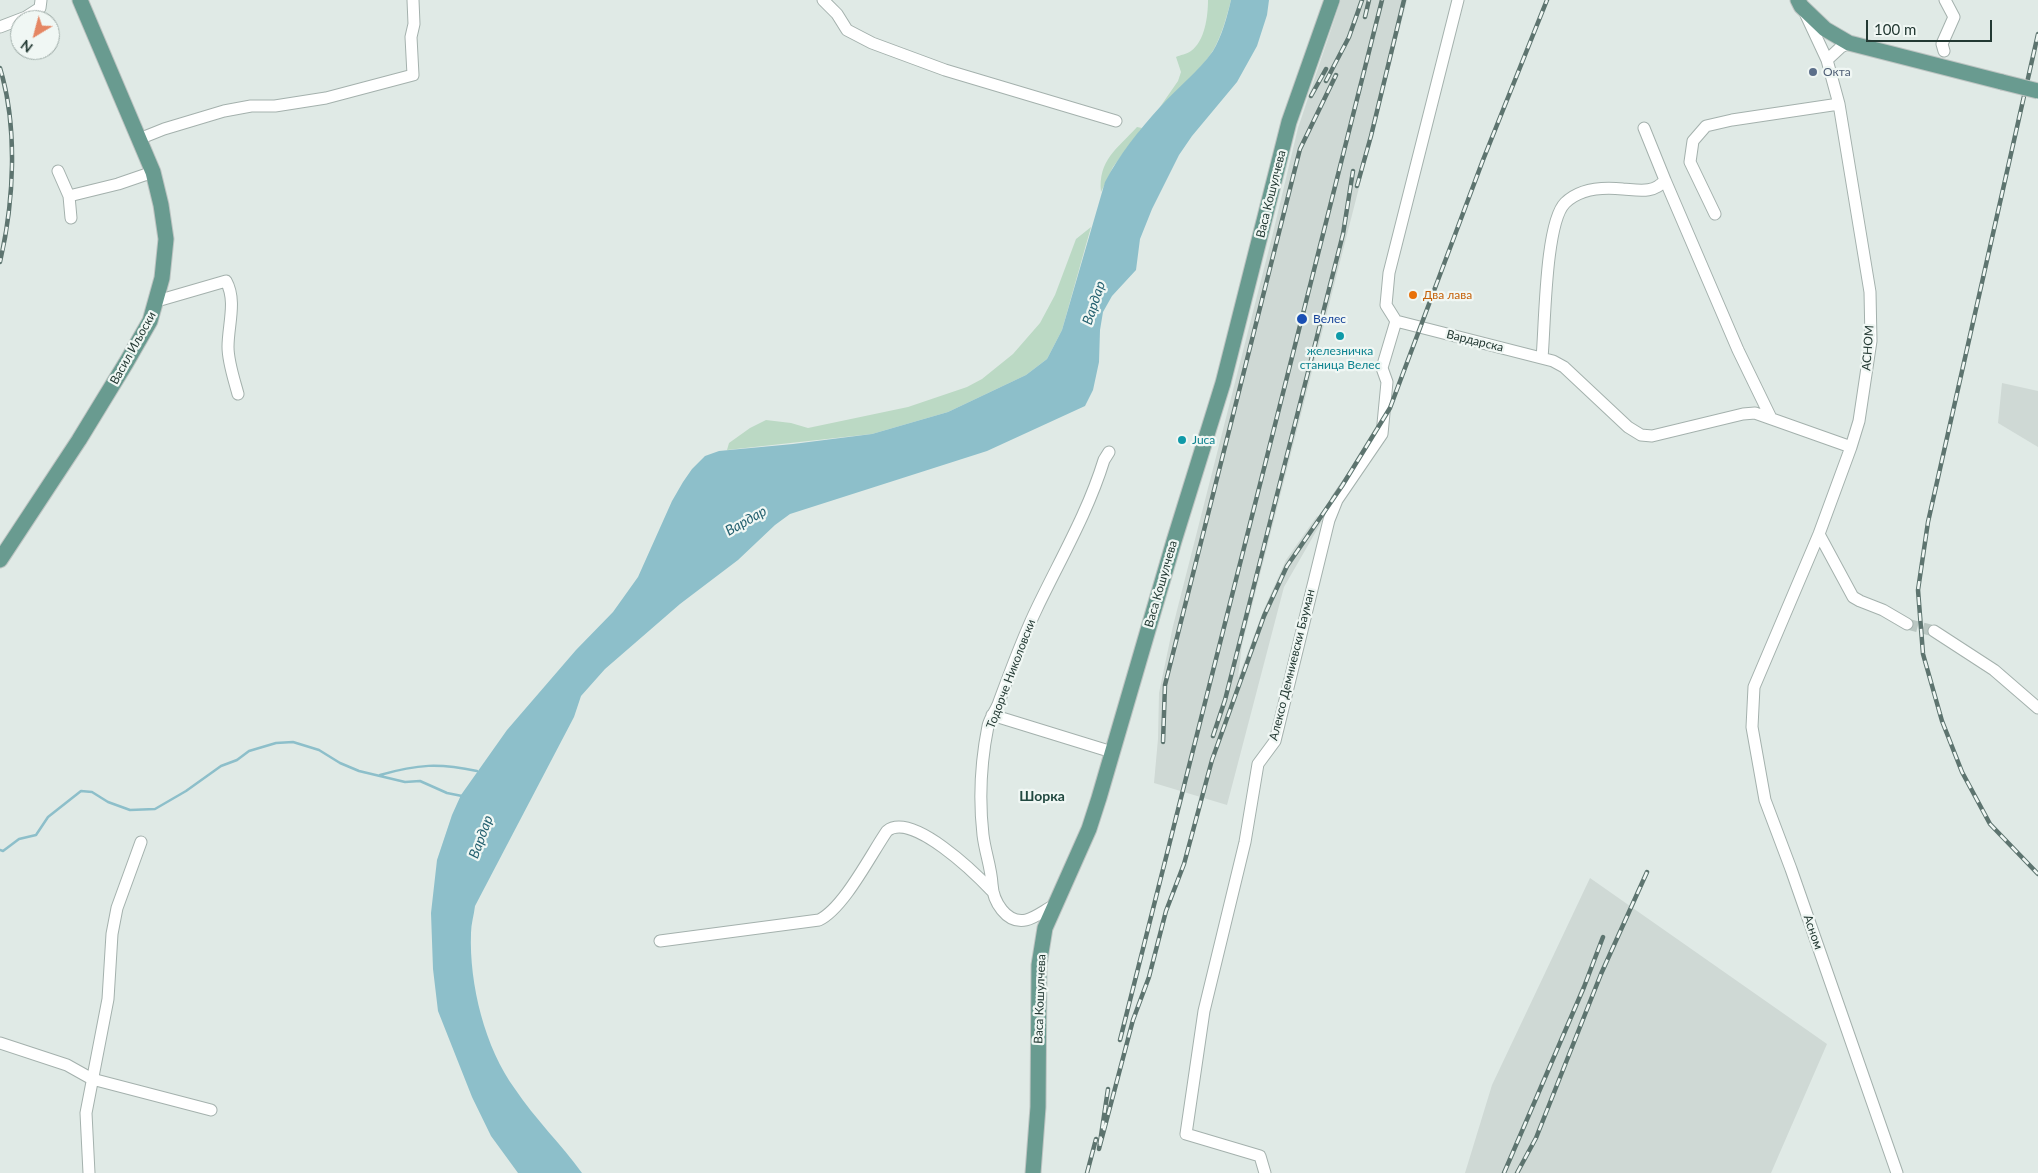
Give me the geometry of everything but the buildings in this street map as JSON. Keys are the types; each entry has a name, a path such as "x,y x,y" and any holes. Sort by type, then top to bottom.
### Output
{"main road":[{"name":"Васил Иљоски","path":"0,560 121,372 150,321 162,278 166,239 161,204 152,172 80,0"},
{"name":"Васа Кошулчева","path":"1033,1173 1038,1107 1039,965 1045,928 1053,906 1088,830 1223,384 1289,122 1332,0"},
{"path":"1800,3 1825,29 1849,43 2038,92"}],"street":[{"path":"0,27 26,18 40,8 41,0"},
{"path":"139,139 164,129 224,111 251,106 275,106 326,98 413,75 413,0"},
{"path":"822,0 837,14 848,30 872,43 945,70 1116,120"},
{"path":"1396,321 1386,305 1389,273 1458,0"},
{"path":"1944,0 1954,17 1942,44 1944,51"},
{"name":"АСНОМ","path":"1754,686 1819,534 1851,447 1859,421 1871,341 1870,292 1839,104 1827,60 1800,3"},
{"path":"1827,60 1841,47 1849,43"},
{"path":"1716,214 1690,162 1693,141 1706,126 1742,118 1839,104"},
{"path":"1644,128 1738,350 1771,418"},
{"path":"58,172 69,196 71,218"},
{"path":"69,196 118,184 152,172"},
{"path":"1542,358 1548,269 1554,231 1563,205 1572,198 1598,188 1654,190 1665,180"},
{"path":"157,301 226,281 231,302 231,328 228,348 238,394"},
{"name":"Вардарска","path":"1396,321 1553,360 1564,367 1628,427 1641,435 1652,436 1743,414 1755,413 1851,447"},
{"name":"Алексо Демниевски Бауман","path":"1265,1173 1260,1156 1186,1134 1203,1020 1245,842 1258,764 1275,741 1329,520 1337,500 1382,434 1387,382 1382,368 1396,321"},
{"name":"Тодорче Николовски","path":"1053,906 1029,920 1019,920 1006,914 997,904 992,892 992,875 986,854 981,810 986,738 992,716 999,704 1013,660 1050,580 1085,513 1104,460 1109,452"},
{"path":"1819,534 1853,596 1907,624"},
{"path":"1934,631 1994,670 2038,708"},
{"name":"Асном","path":"1754,686 1752,727 1765,800 1897,1173"},
{"path":"992,716 1112,752"},
{"path":"660,941 819,920 826,917 848,891 887,830 897,826 904,826 937,843 970,868 992,892"},
{"path":"89,1173 86,1113 108,999 112,934 117,908 141,842"},
{"path":"0,1043 67,1065 92,1079 211,1110"}],"shaded area":[{"path":"1341,0 1407,0 1242,645 1238,678 1264,609 1286,560 1317,516 1322,521 1284,587 1227,805 1154,783 1158,739 1159,693 1173,626 1298,128"},
{"path":"2002,383 2038,391 2038,447 1998,423"},
{"path":"1590,878 1827,1044 1771,1173 1465,1173 1492,1085"}],"green space":[{"path":"1208,0 1231,0 1217,43 1203,65 1160,107 1178,81 1181,72 1176,57 1188,53 1196,47 1203,35"},
{"path":"1137,127 1142,128 1113,167 1101,192 1101,181 1106,163 1116,149"},
{"path":"1091,227 1062,330 1047,359 1026,375 948,412 872,434 727,450 729,443 750,428 766,420 791,423 808,428 908,407 967,387 982,379 1013,354 1040,323 1055,295 1076,239"}],"water":[{"name":"Вардар","path":"1231,0 1269,0 1267,15 1257,46 1237,82 1192,136 1179,155 1152,209 1140,239 1136,270 1112,296 1103,312 1100,330 1099,362 1093,390 1085,406 987,451 790,514 775,525 738,560 680,604 605,669 581,696 574,717 475,906 471,926 471,953 476,994 487,1035 495,1054 504,1073 523,1100 582,1173 518,1173 491,1136 472,1097 438,1011 433,969 431,913 437,860 452,815 461,795 507,730 576,650 613,612 638,577 672,501 683,482 692,469 705,456 719,451 872,434 948,412 1026,375 1047,359 1062,330 1105,182 1123,152 1145,125 1213,51 1222,33"}],"waterway":[{"path":"0,850 3,851 19,839 36,835 48,817 81,791 92,792 108,802 130,810 155,809 186,791 221,766 237,760 249,751 276,743 293,742 319,750 340,763 359,771 405,782 420,781 447,793 462,796"},
{"path":"380,775 428,766 477,771"}],"tunnel":[{"path":"1907,624 1934,631"}],"railway":[{"path":"1326,81 1349,37 1362,0"},
{"path":"1365,17 1369,0"},
{"path":"1120,1040 1382,0"},
{"path":"1357,186 1404,0"},
{"path":"1108,1089 1099,1149 1133,1020 1149,977 1166,911 1184,864 1212,760 1264,616 1287,566 1342,486 1390,408 1483,160 1547,0"},
{"path":"2038,34 1928,522 1918,590 1923,654 1942,721 1962,772 1990,824 2038,874"},
{"path":"0,68 6,91 12,139 11,190 0,262"},
{"path":"1311,96 1326,69"},
{"path":"1163,742 1165,685 1300,149 1336,75"},
{"path":"1213,736 1225,700 1343,234 1353,171"},
{"path":"1517,1173 1536,1138 1601,974 1647,872"},
{"path":"1504,1173 1584,987 1603,937"},
{"path":"1087,1173 1096,1139"}],"place":[{"name":"Окта","path":"1813,72"},
{"name":"Два лава","path":"1413,295"},
{"name":"Велес","path":"1302,319"},
{"name":"железничка станица Велес","path":"1340,336"},
{"name":"Juca","path":"1182,440"}],"district":[{"name":"Шорка","path":"1042,796"}]}
